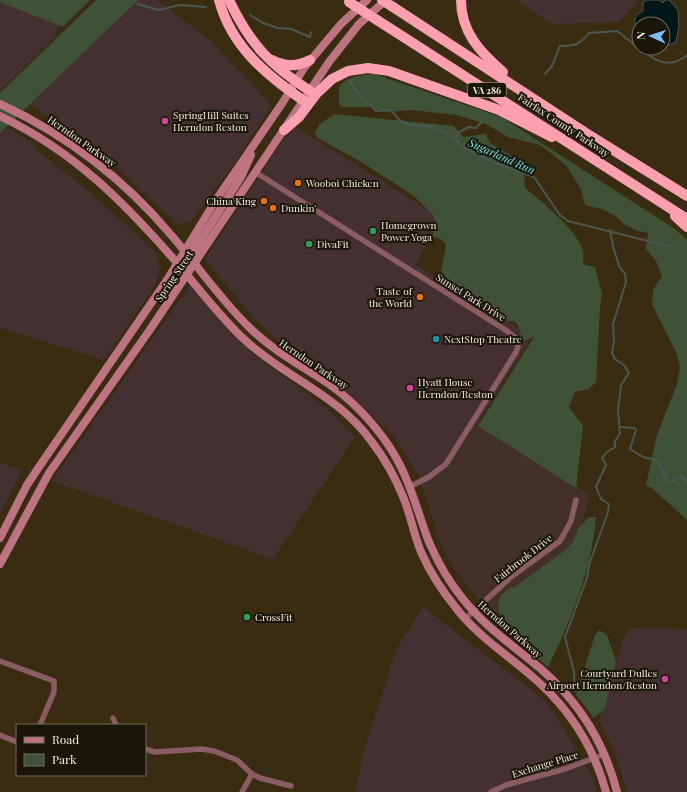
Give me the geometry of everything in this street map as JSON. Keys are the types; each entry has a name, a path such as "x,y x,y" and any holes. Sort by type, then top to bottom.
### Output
{"highway":[{"path":"218,0 228,25 244,50 257,65 304,101"},
{"path":"229,0 246,31 264,54 276,67 310,91"},
{"path":"461,0 464,21 475,44 490,61 531,97"},
{"name":"Fairfax County Parkway","path":"347,1 687,219"},
{"name":"Fairfax County Parkway","path":"379,4 389,4 531,97 687,196"},
{"path":"264,54 285,65 297,65 310,60"},
{"path":"284,130 299,117 317,93 332,79 355,70 374,68 396,73 498,110 582,152"},
{"path":"661,202 687,227"}],"main road":[{"name":"Spring Street","path":"0,564 49,472 182,269 258,138 295,81 310,60 341,24 367,0"},
{"name":"Spring Street","path":"0,538 39,467 118,354 182,269 189,257 255,172 344,41 379,4"},
{"name":"Herndon Parkway","path":"0,104 50,129 98,162 139,199 189,257 229,307 256,334 288,359 338,391 362,412 390,447 410,486 425,531 438,561 457,591 473,611 500,636 541,669 565,692 586,720 605,754 618,792"},
{"name":"Herndon Parkway","path":"0,116 52,144 87,172 134,215 222,316 246,341 274,363 333,401 366,434 385,460 397,484 426,563 443,591 480,634 528,672 555,698 576,725 594,758 606,792"}],"street":[{"name":"Sunset Park Drive","path":"255,172 511,334 518,340 516,352 446,464 428,477 410,486"},
{"name":"Fairbrook Drive","path":"465,618 514,574 560,541 571,521 576,500"},
{"path":"0,661 54,681 54,692 40,724"},
{"path":"113,718 116,724"},
{"path":"0,735 16,742"},
{"path":"146,749 155,752 202,749 214,751 237,760 252,774 291,786"},
{"name":"Exchange Place","path":"491,792 506,786 565,769 605,754"},
{"path":"242,792 252,774"}],"shaded area":[{"path":"0,0 66,12 54,38 0,91"},
{"path":"137,0 157,0 212,42 271,105 238,159 190,222 177,224 107,158 29,104"},
{"path":"516,0 639,0 619,22 552,24"},
{"path":"647,0 660,0 663,3 665,0 669,0 678,10 679,26 676,42 671,44 671,16 637,16 643,11 643,3"},
{"path":"5,127 35,144 33,147 97,198 157,254 160,273 154,287 104,360 0,328 0,132"},
{"path":"296,127 441,218 415,265 532,336 453,463 439,481 424,492 418,475 395,437 340,385 289,351 275,338 250,314 205,259 288,132"},
{"path":"191,284 252,353 325,407 355,437 273,559 52,481"},
{"path":"478,425 590,495 574,550 518,590 494,619 452,566 436,536 434,520 424,492 439,481"},
{"path":"0,462 22,470 0,514"},
{"path":"423,607 547,702 594,778 596,792 355,792 364,750 397,648"},
{"path":"630,628 687,629 687,792 627,792 616,755 599,720 624,637"}],"green space":[{"path":"0,0 90,0 63,27 0,2"},
{"path":"96,0 138,0 0,133 0,93"},
{"path":"374,74 501,117 675,229 687,240 687,520 653,489 646,485 657,435 677,384 680,367 677,354 652,305 653,290 662,276 656,261 646,249 648,233 638,231 625,225 614,215 601,209 585,205 581,189 566,165 540,145 508,137 486,124 457,115 412,110 386,112 368,107 342,107 339,104 339,87 342,83 350,78"},
{"path":"334,114 454,126 463,137 486,134 490,143 523,163 525,188 558,217 574,235 583,252 583,264 595,267 602,293 596,382 589,389 575,392 569,407 583,426 576,488 478,426 534,337 523,341 518,325 514,321 505,321 440,280 446,245 442,240 432,236 437,224 433,215 414,196 363,163 316,137 315,132 320,124"},
{"path":"589,517 596,517 594,536 585,575 565,631 548,667 501,628 498,600 507,589 515,587 567,549 574,540 579,527"},
{"path":"599,630 607,635 616,662 605,708 594,718 576,695 595,635"}],"waterway":[{"name":"Sugarland Run","path":"137,4 159,10 180,5 206,7"},
{"name":"Sugarland Run","path":"250,15 263,23 278,28 291,29 310,37 311,32"},
{"path":"545,74 552,66 560,46 576,44 583,40 589,33 617,31 631,42"},
{"path":"650,56 656,60 668,63 680,60 687,55"},
{"name":"Sugarland Run","path":"350,81 358,93 376,111 391,110 398,119 409,125 427,126 441,131 455,139 461,146 497,164 534,177 560,215 568,221 672,247"},
{"path":"455,139 459,132 469,127 476,128 483,120"},
{"path":"575,691 574,672 565,637 587,578 589,565 608,512 609,504 601,499 596,487 606,465 602,458 607,452 615,447 615,441 620,434 618,410 621,385 629,373 624,365 615,359 612,353 614,340 613,324 626,282 625,274 619,266 610,230"},
{"path":"621,427 634,428 636,430 630,449 643,457 657,461 668,481 671,483 681,476 687,482"}],"place":[{"name":"SpringHill Suites Herndon Reston","path":"165,121"},
{"name":"Wooboi Chicken","path":"298,183"},
{"name":"China King","path":"264,201"},
{"name":"Dunkin'","path":"273,208"},
{"name":"Homegrown Power Yoga","path":"373,231"},
{"name":"DivaFit","path":"309,244"},
{"name":"Taste of the World","path":"420,297"},
{"name":"NextStop Theatre","path":"436,339"},
{"name":"Hyatt House Herndon/Reston","path":"410,388"},
{"name":"CrossFit","path":"247,617"},
{"name":"Courtyard Dulles Airport Herndon/Reston","path":"665,679"}]}
